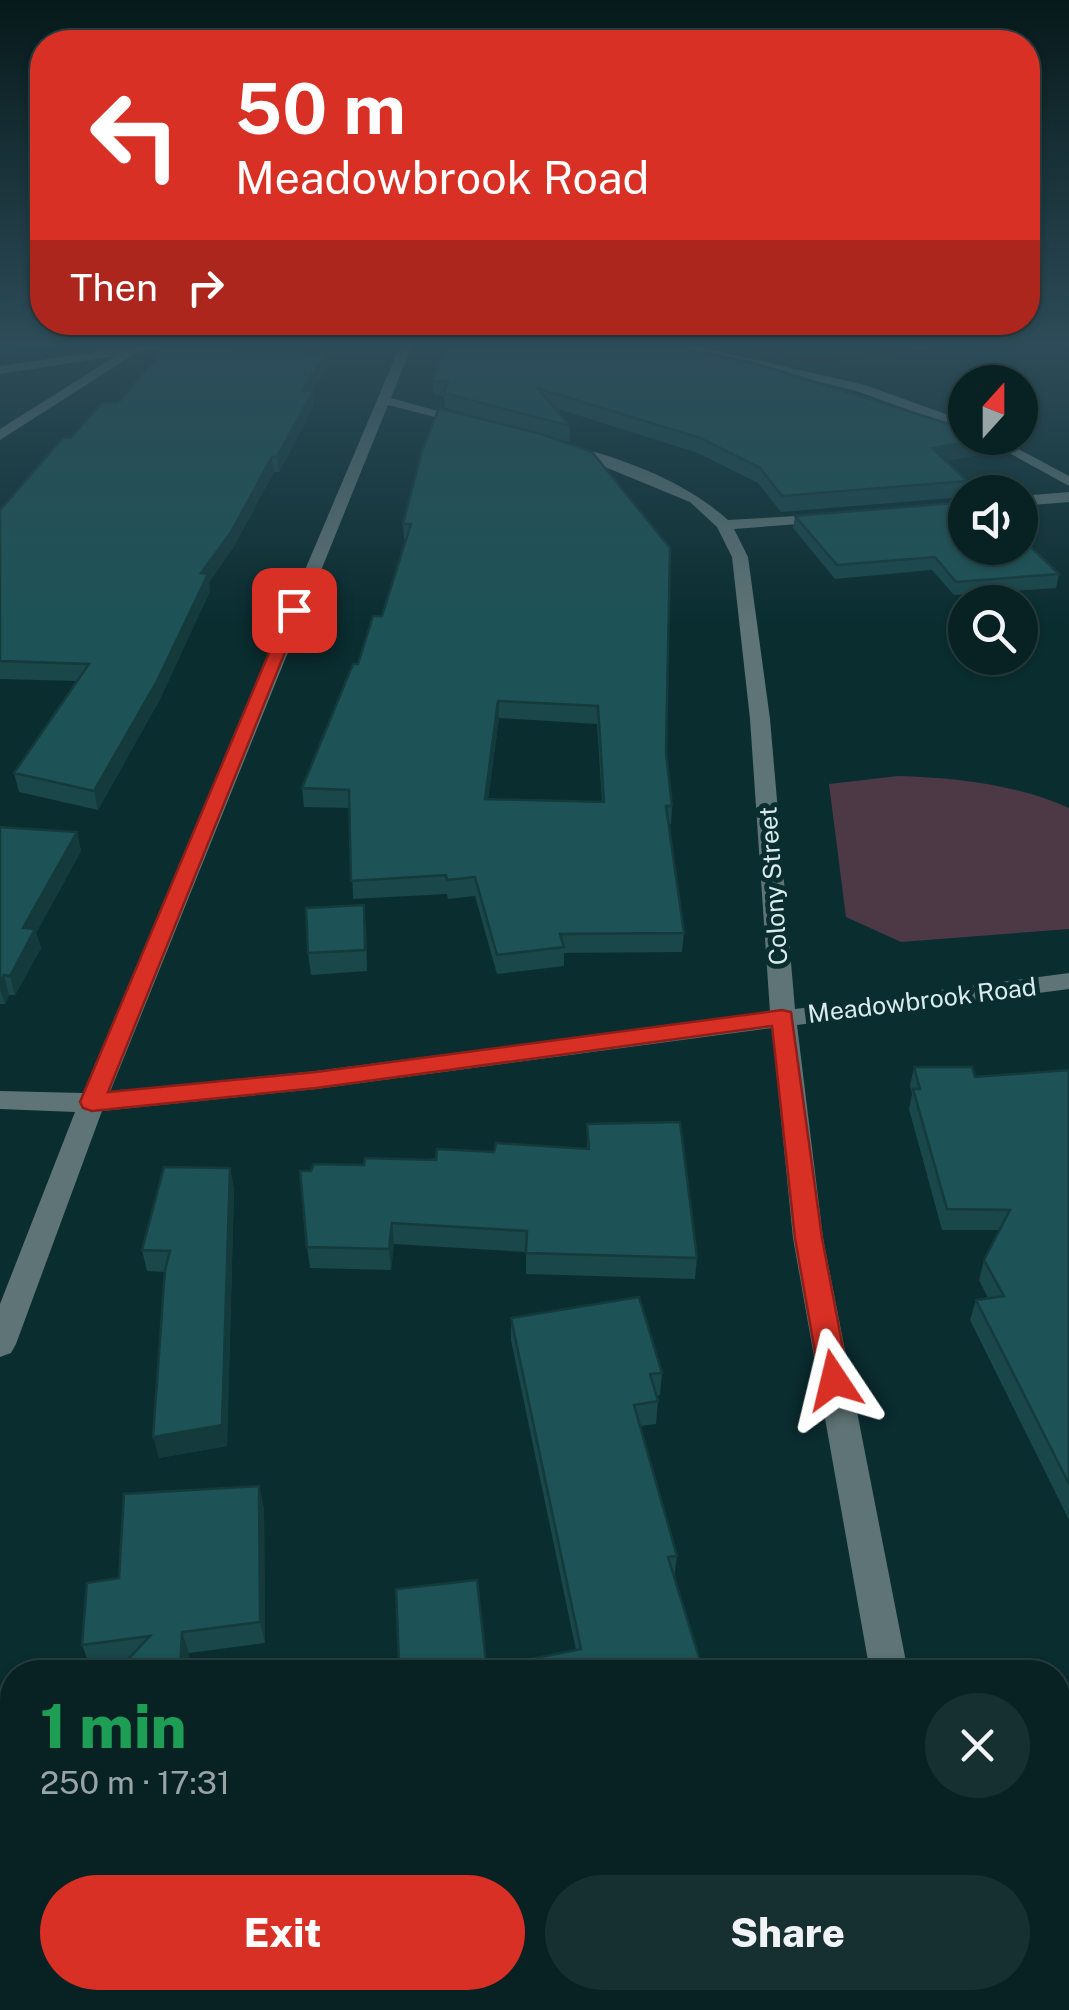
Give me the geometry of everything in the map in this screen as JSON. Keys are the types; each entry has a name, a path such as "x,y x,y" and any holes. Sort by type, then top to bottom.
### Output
{"street":[{"path":"0,1344 92,1102 364,440"},
{"name":"Colony Street","path":"547,442 676,488 695,499 724,525 740,557 758,701 782,1017 808,1238 886,1660"},
{"path":"1021,455 1069,482"},
{"path":"1038,501 1069,498"},
{"path":"724,525 835,516"},
{"name":"Meadowbrook Road","path":"0,1100 92,1102 316,1080 1069,982"}],"shaded area":[{"path":"898,776 985,784 1028,793 1069,808 1069,929 901,942 846,917 829,784"}],"building":[{"path":"61,440 286,440 277,457 272,457 231,532 201,573 208,574 157,681 94,791 14,773 89,664 0,661 0,510"},
{"path":"426,440 557,440 592,452 670,548 666,753 672,806 666,806 684,933 560,934 564,947 497,955 475,877 351,881 349,790 302,788 353,664 358,664 373,616 382,616 411,524 403,524","holes":["498,701 598,706 604,802 485,799"]},
{"path":"704,440 948,440 948,445 932,448 961,475 948,475 948,483 782,496 760,468"},
{"path":"948,503 948,565 1038,565 1038,554 1059,574 956,582 935,557 837,565 795,516"},
{"path":"0,827 77,832 23,928 35,929 10,976 4,975 0,982"},
{"path":"364,905 365,950 308,953 306,908"},
{"path":"914,1067 972,1067 975,1077 1069,1070 1069,1484 976,1300 1004,1296 984,1260 1010,1210 947,1209 913,1089 920,1089"},
{"path":"680,1122 697,1258 526,1253 527,1231 392,1223 389,1249 307,1247 300,1171 311,1171 314,1164 364,1165 365,1158 436,1160 437,1149 494,1152 496,1143 589,1149 587,1124"},
{"path":"164,1167 230,1168 222,1425 153,1437 165,1270 170,1251 142,1250"},
{"path":"639,1297 662,1373 650,1374 658,1401 634,1405 677,1556 668,1557 700,1660 531,1660 581,1649 511,1318"},
{"path":"259,1486 260,1622 182,1632 181,1660 127,1660 150,1636 82,1645 87,1583 119,1578 124,1494"},
{"path":"477,1580 486,1660 399,1660 396,1589"}],"route":[{"path":"294,610 92,1102 316,1080 782,1017 808,1238 834,1380"}]}
